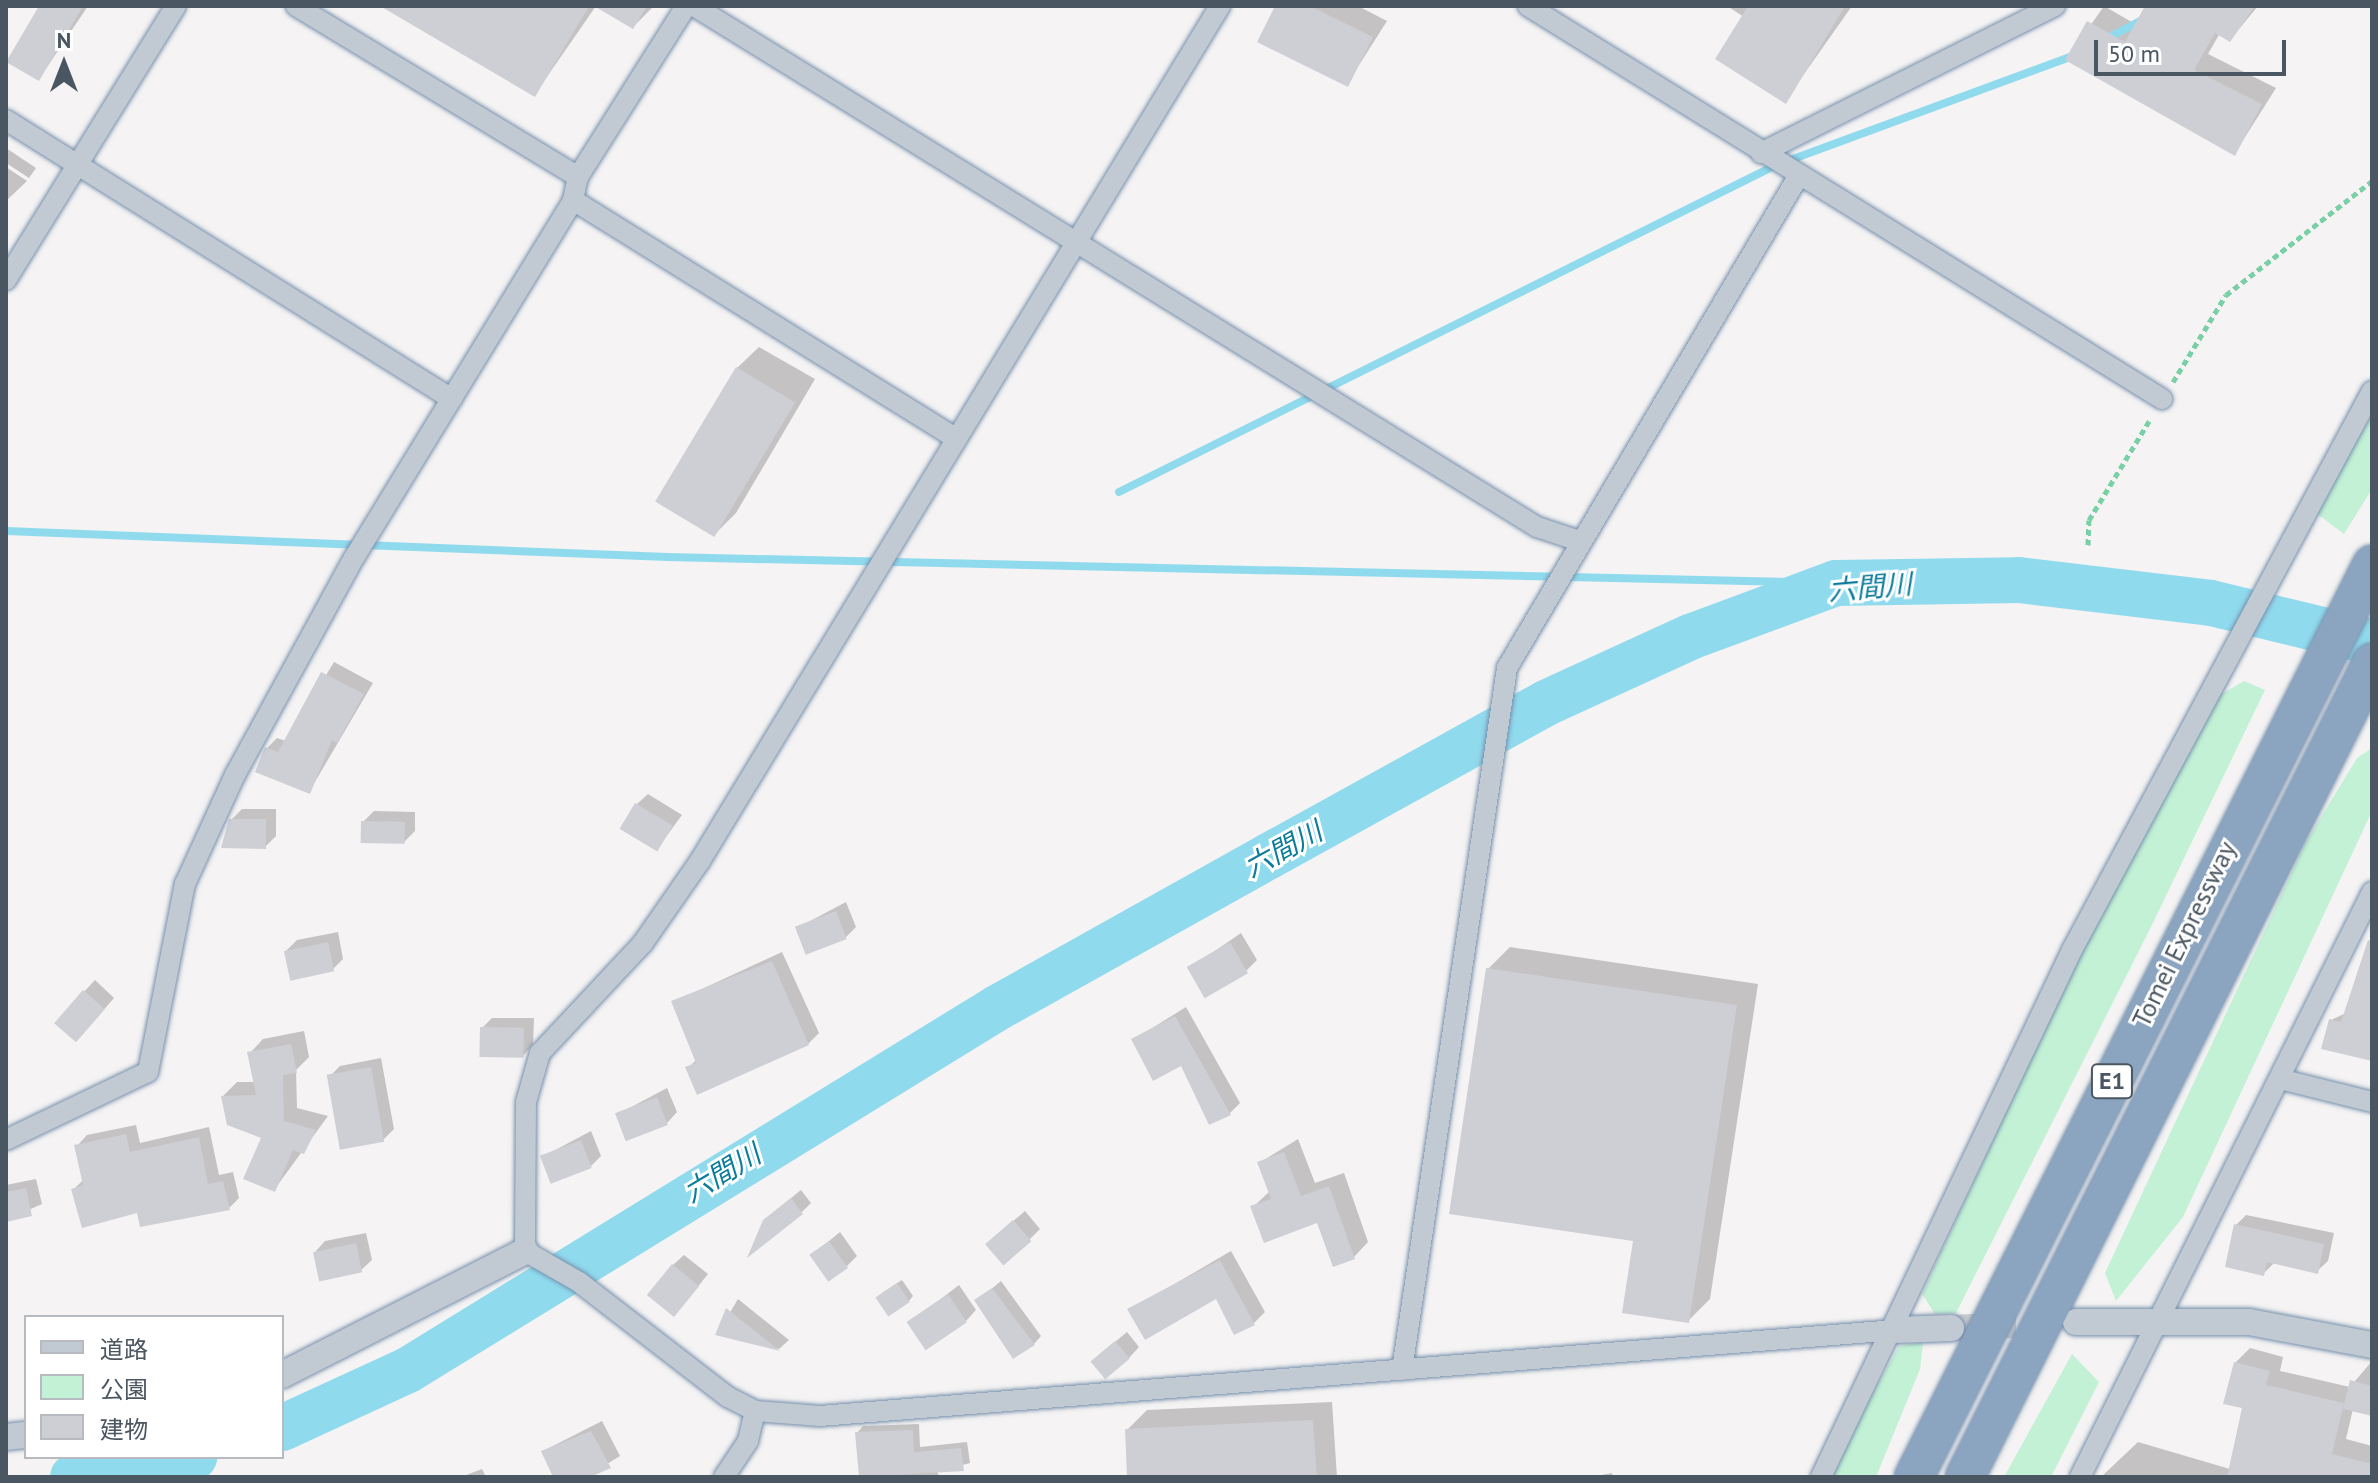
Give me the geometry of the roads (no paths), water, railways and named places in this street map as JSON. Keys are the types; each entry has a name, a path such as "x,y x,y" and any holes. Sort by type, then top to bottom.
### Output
{"highway":[{"name":"Tomei Expressway","path":"1914,1477 2308,684 2364,580"},
{"name":"Tomei Expressway","path":"1965,1477 2372,663"}],"street":[{"path":"6,280 176,6"},
{"path":"296,6 578,177"},
{"path":"6,1140 148,1072 185,884 354,558 573,200 578,177 686,6"},
{"path":"694,6 1537,527 1575,546"},
{"path":"536,1255 526,1102 540,1053 643,943 700,861 893,534 1220,6"},
{"path":"1528,6 1798,177 2162,399"},
{"path":"1761,153 2055,6"},
{"path":"6,120 452,399"},
{"path":"1402,1370 1485,801 1495,712 1507,668 1575,546 1798,177"},
{"path":"573,200 955,438"},
{"path":"1821,1477 1895,1330 1910,1283 2065,964 2224,657 2372,391"},
{"path":"2080,1477 2372,892"},
{"path":"2280,1079 2372,1102"},
{"path":"536,1255 579,1282 681,1366 755,1411 935,1411 1402,1370 1951,1328"},
{"path":"284,1374 536,1255"},
{"path":"2076,1322 2161,1318 2249,1322 2372,1345"},
{"path":"724,1477 748,1441 755,1411"}],"waterway":[{"path":"2106,39 2144,19"},
{"path":"1119,492 1774,166 2073,56"},
{"path":"6,531 667,557 1836,583"},
{"name":"六間川","path":"284,1427 408,1370 997,1008 1546,703 1690,637 1836,583 2019,580 2211,603 2372,642"},
{"name":"六間川","path":"73,1477 182,1459"}],"tunnel":[{"path":"1951,1328 2056,1323"}]}
